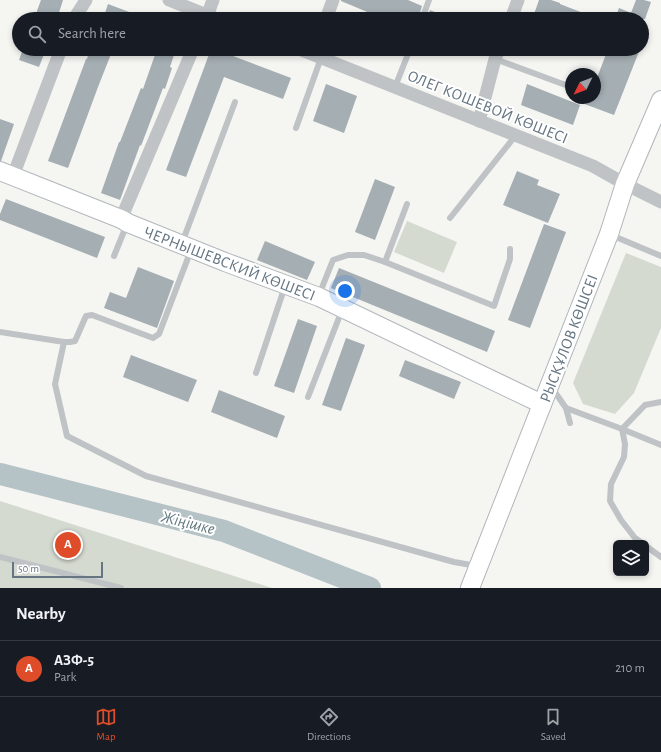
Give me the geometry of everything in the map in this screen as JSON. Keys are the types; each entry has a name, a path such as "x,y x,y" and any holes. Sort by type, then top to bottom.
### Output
{"street":[{"path":"78,12 86,0"},
{"path":"169,0 196,12"},
{"path":"211,12 213,0"},
{"path":"329,12 333,0"},
{"path":"514,12 518,0"},
{"path":"7,173 58,56"},
{"path":"125,221 190,56"},
{"name":"ОЛЕГ КОШЕВОЙ КӨШЕСІ","path":"321,56 593,166 661,202"},
{"path":"479,120 496,56"},
{"name":"РЫСҚҰЛОВ КӨШСЕІ","path":"474,577 609,234 625,184 661,100"},
{"name":"ЧЕРНЫШЕВСКИЙ КӨШЕСІ","path":"7,173 187,246 319,297 542,404"}],"lane":[{"path":"425,12 429,0"},
{"path":"296,128 315,56"},
{"path":"395,87 407,56"},
{"path":"501,56 565,84"},
{"path":"0,332 70,342 75,341 86,316 92,315 153,338 159,334 235,102"},
{"path":"450,218 516,135"},
{"path":"385,262 408,204"},
{"path":"114,256 125,221"},
{"path":"609,234 661,256"},
{"path":"319,297 333,260 348,254 364,255 385,262 494,306 510,259 510,249"},
{"path":"256,373 286,285"},
{"path":"308,397 343,308"},
{"path":"64,342 55,384 67,436 146,476 454,562 474,577"},
{"path":"550,385 566,408 570,423"},
{"path":"622,429 645,405 661,402"},
{"path":"566,408 661,445"},
{"path":"622,429 625,444 624,457 611,484 610,501 621,520 638,540"},
{"path":"649,548 661,557"},
{"path":"0,557 121,588"}],"shaded area":[{"path":"407,221 457,242 444,273 394,252"},
{"path":"626,253 661,267 661,328 634,393 615,414 583,404 573,383"},
{"path":"0,501 272,588 0,588"}],"building":[{"path":"41,0 63,0 59,12 37,12"},
{"path":"408,0 422,6 420,12 367,12 341,1"},
{"path":"539,0 551,0 581,12 535,12"},
{"path":"636,0 651,2 647,12 631,12"},
{"path":"108,4 129,12 105,12"},
{"path":"619,8 629,12 618,12"},
{"path":"20,56 43,56 39,67 19,60"},
{"path":"88,56 110,56 68,168 48,161"},
{"path":"155,56 174,56 170,67 172,68 165,89 163,88 120,200 101,193 119,142 141,88 143,89"},
{"path":"208,56 233,56 291,78 283,99 224,77 186,177 166,170"},
{"path":"605,56 637,56 614,115 584,104 601,104 601,68"},
{"path":"326,84 357,96 344,133 313,121"},
{"path":"527,84 565,99 565,104 580,105 573,125 521,105"},
{"path":"0,119 14,124 1,161 0,161"},
{"path":"517,171 539,180 537,185 560,194 548,223 503,205"},
{"path":"375,179 395,187 375,240 355,232"},
{"path":"6,199 105,237 97,258 0,220 0,214"},
{"path":"544,224 566,232 530,328 508,320"},
{"path":"265,241 315,262 307,280 257,260"},
{"path":"138,267 174,281 157,328 104,308 110,292 126,298"},
{"path":"339,268 495,331 487,352 331,288"},
{"path":"298,319 317,326 294,393 274,386"},
{"path":"346,338 365,345 341,411 322,405"},
{"path":"131,355 197,380 188,402 123,377"},
{"path":"405,360 461,382 454,399 399,376"},
{"path":"219,390 285,416 277,438 211,412"}],"waterway":[{"name":"Жіңішке","path":"0,474 224,531 370,588"}],"place":[{"name":"АЗФ-5","path":"68,545"}]}
